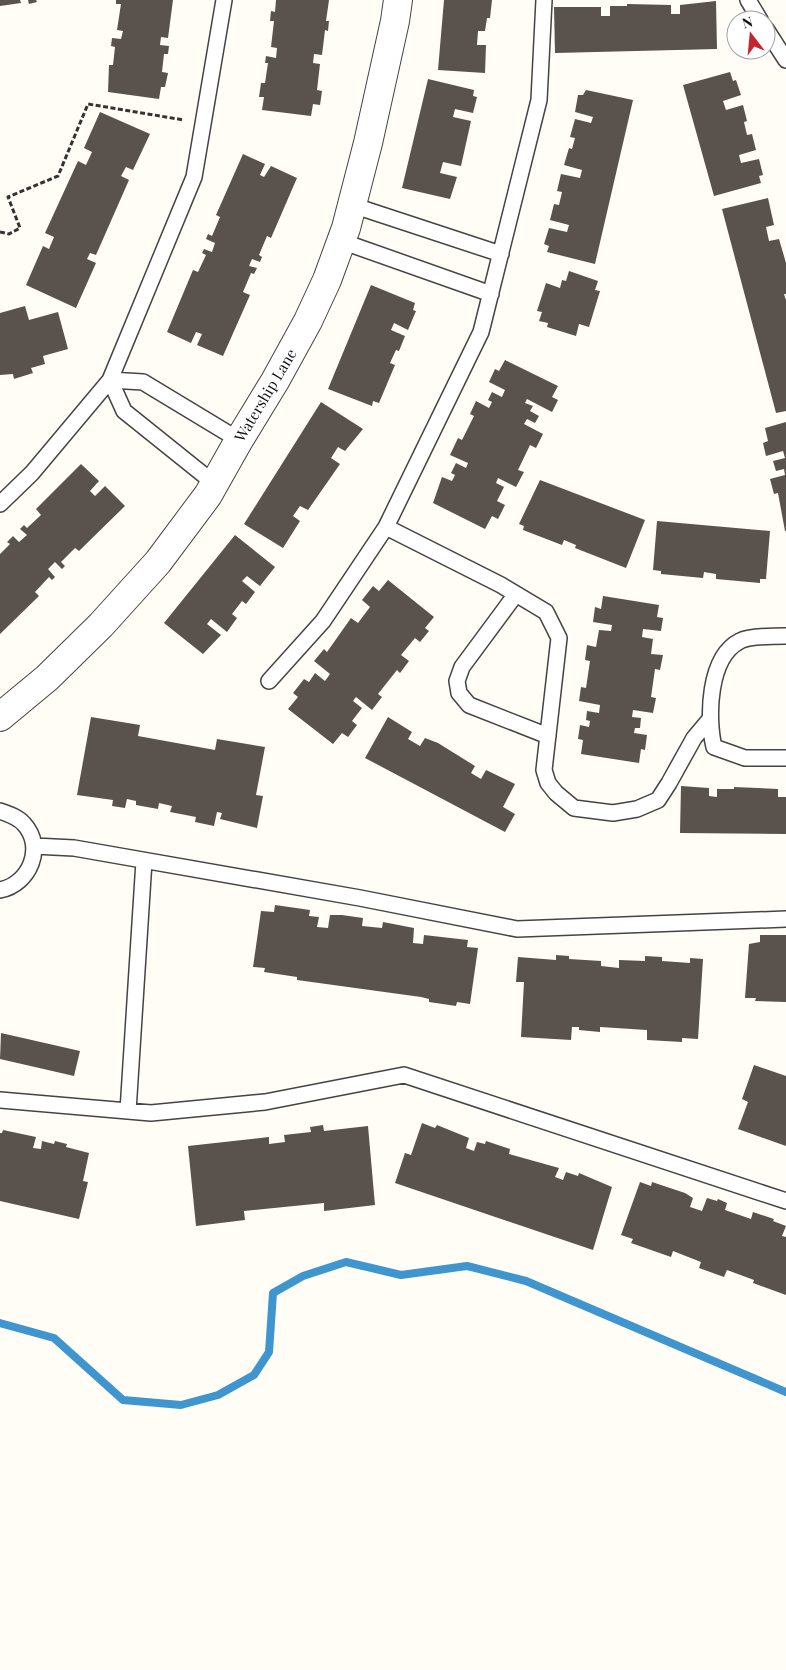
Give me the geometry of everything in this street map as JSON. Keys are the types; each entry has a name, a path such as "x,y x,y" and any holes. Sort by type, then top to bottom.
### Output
{"street":[{"name":"Watership Lane","path":"0,717 47,678 101,625 158,562 215,484 239,440 276,381 327,280 341,242 371,134 398,0"}],"lane":[{"path":"0,504 32,473 110,380 194,177 224,0"},
{"path":"269,681 323,621 386,527 481,332 539,100 544,0"},
{"path":"776,44 786,60"},
{"path":"352,205 501,254"},
{"path":"341,242 491,294"},
{"path":"110,380 143,382 239,440"},
{"path":"110,380 124,411 215,484"},
{"path":"386,527 516,594 546,612 559,638 544,770 548,783 556,793 574,808 613,813 637,810 658,800 694,738 710,719"},
{"path":"516,594 462,667 457,681 459,693 469,705 548,736"},
{"path":"786,636 771,636 740,641 725,654 714,680 710,704 710,731 714,747 745,758 786,758"},
{"path":"0,811 13,815 23,823 30,834 34,846 33,860 28,872 19,882 0,890"},
{"path":"34,846 74,848 360,898 517,928 786,919"},
{"path":"128,1111 144,861"},
{"path":"0,1100 151,1113 265,1102 404,1075 786,1201"}],"path":[{"path":"0,232 9,234 20,228 8,197 58,176 88,104 203,123"}],"building":[{"path":"0,0 20,0 21,3 0,6"},
{"path":"28,0 36,0 37,2 29,4"},
{"path":"116,0 173,0 168,38 161,37 160,45 169,46 168,54 164,54 162,72 168,73 165,87 161,87 159,99 108,92 109,65 113,65 115,47 111,46 112,38 121,39 123,31 117,30 121,4 116,4"},
{"path":"276,0 329,0 326,21 329,21 328,31 325,30 322,55 314,54 313,63 320,64 317,90 322,91 320,105 313,104 311,116 262,110 264,97 259,97 261,83 265,83 268,63 265,63 266,56 276,58 277,48 271,47 274,21 270,21 271,11 275,12"},
{"path":"444,0 492,0 490,18 487,18 485,31 478,31 477,45 486,45 485,73 438,70"},
{"path":"716,1 717,49 555,53 554,7 601,7 601,16 610,16 610,6 627,6 627,4 671,5 671,14 680,14 680,5"},
{"path":"730,72 733,81 736,80 741,95 723,101 726,110 743,105 747,121 744,122 747,135 752,134 756,150 739,155 741,163 759,159 763,175 759,176 761,183 714,196 683,85"},
{"path":"428,79 474,90 473,96 477,97 473,113 455,109 453,117 471,121 461,166 443,162 440,173 457,177 450,199 402,188"},
{"path":"586,90 633,100 595,264 547,252 549,246 544,244 549,228 567,232 569,225 550,220 554,204 559,205 562,192 557,191 561,174 580,178 582,170 564,165 569,148 572,149 575,138 570,137 575,119 591,123 593,117 575,112 578,95 583,95"},
{"path":"100,112 150,134 133,170 126,167 121,176 129,180 96,255 90,253 87,259 96,263 76,308 26,285 43,246 49,249 54,237 45,233 78,161 86,165 92,152 84,148"},
{"path":"243,154 265,164 260,175 264,177 271,166 297,178 271,238 267,236 259,255 262,257 260,262 252,259 249,266 257,268 254,274 251,273 243,292 250,295 223,356 197,345 202,334 196,332 191,343 167,332 193,270 198,272 206,255 202,253 204,249 212,252 215,243 206,239 208,234 212,236 220,217 216,215"},
{"path":"768,198 774,225 766,227 769,241 779,239 786,263 786,294 784,294 786,300 786,411 776,413 722,209"},
{"path":"569,271 598,281 595,290 600,291 589,327 579,324 576,336 547,327 548,323 539,321 542,312 537,311 546,283 560,288 562,280 566,281"},
{"path":"371,285 415,303 413,310 416,311 408,330 394,323 391,330 405,336 399,351 396,350 390,363 395,365 379,403 373,401 372,406 328,389"},
{"path":"25,306 29,320 58,312 68,349 43,356 45,364 31,368 33,373 14,379 13,374 0,375 0,313"},
{"path":"505,360 558,386 552,397 558,400 552,412 527,399 525,403 533,406 530,411 539,416 535,423 527,419 524,424 543,434 536,448 530,445 518,470 524,472 516,487 498,478 496,483 504,487 497,501 505,505 498,519 492,516 485,529 433,503 442,477 452,481 455,475 451,473 456,463 466,468 468,463 450,455 458,438 462,440 474,416 470,414 476,401 489,408 492,402 488,400 492,392 502,397 505,390 489,382 495,369 499,371"},
{"path":"321,402 363,429 345,451 338,447 331,458 340,464 308,510 300,506 293,516 300,521 283,548 244,524"},
{"path":"786,422 785,531 778,493 774,494 770,479 785,475 784,469 776,471 773,461 785,458 783,451 766,456 763,443 768,441 765,428"},
{"path":"81,464 99,481 90,491 95,496 105,486 125,506 79,551 75,548 61,562 65,566 62,569 55,562 48,569 55,577 52,580 49,577 35,592 39,596 0,634 0,554 10,544 7,542 13,536 19,542 27,535 20,529 24,525 27,528 41,515 36,509"},
{"path":"540,480 645,520 626,568 575,548 576,545 564,540 562,545 523,530 524,526 519,524"},
{"path":"657,521 770,531 766,579 760,579 760,583 716,579 716,574 704,572 703,578 661,574 661,571 653,570"},
{"path":"235,535 275,567 260,586 247,576 242,581 255,592 246,604 242,601 232,614 237,618 227,632 211,619 207,624 221,635 203,654 164,623"},
{"path":"388,580 434,617 425,628 429,631 420,642 415,638 401,655 409,661 400,673 397,670 378,694 382,697 372,710 356,697 353,701 362,708 352,721 357,725 348,737 342,733 333,744 288,709 298,697 293,693 304,679 309,682 315,673 325,681 330,674 314,661 324,649 327,652 351,618 358,623 370,607 362,600 373,586 379,591"},
{"path":"603,596 659,605 657,617 663,618 661,631 643,629 642,637 653,639 651,654 663,655 660,670 655,669 651,697 656,698 653,713 633,710 632,717 641,718 640,728 635,728 634,733 647,735 645,750 641,749 639,763 581,754 583,740 578,739 580,725 589,727 590,721 586,720 587,711 599,713 600,705 579,701 581,687 586,688 590,661 585,660 587,645 596,647 599,630 611,631 612,625 593,622 595,607 601,609"},
{"path":"91,717 140,725 138,736 215,750 217,739 265,747 256,795 263,796 257,828 220,819 222,813 217,812 214,826 195,822 196,817 170,812 172,806 159,803 158,809 136,805 136,801 127,799 125,808 112,806 113,800 77,795"},
{"path":"388,717 412,732 408,739 420,746 425,738 438,743 475,766 471,773 481,779 486,770 515,784 503,807 515,814 505,832 365,758"},
{"path":"681,786 709,788 709,796 717,797 717,789 734,789 734,787 778,789 778,797 786,797 786,834 680,833"},
{"path":"275,905 310,910 309,916 319,917 317,927 328,928 330,915 342,915 363,918 362,926 382,928 383,922 414,928 413,943 423,944 424,935 468,940 467,947 478,948 470,1004 457,1002 456,1006 429,1002 429,999 421,997 297,980 297,977 264,972 265,968 253,967 261,911 274,912"},
{"path":"760,935 786,935 786,1002 755,1001 756,998 745,998 749,944 760,942"},
{"path":"556,955 569,956 569,959 601,961 601,966 619,968 619,960 645,961 645,956 662,957 662,961 690,963 690,958 703,959 698,1039 682,1038 682,1042 647,1040 647,1030 600,1027 600,1032 579,1030 579,1027 572,1027 571,1040 521,1037 524,982 516,982 518,957 556,960"},
{"path":"1,1033 80,1051 74,1076 0,1059"},
{"path":"754,1065 786,1076 786,1146 738,1129 748,1102 742,1099"},
{"path":"422,1123 435,1128 437,1125 469,1138 466,1148 474,1151 477,1142 485,1144 486,1141 510,1149 509,1154 559,1168 555,1177 563,1180 566,1172 578,1176 579,1173 612,1187 593,1250 395,1183 405,1153 411,1155"},
{"path":"323,1125 324,1131 368,1126 375,1205 324,1211 324,1203 244,1211 245,1220 196,1226 188,1146 269,1137 269,1144 285,1142 284,1135 311,1132 310,1127"},
{"path":"3,1130 36,1137 33,1148 41,1149 42,1141 54,1144 55,1141 67,1144 66,1147 89,1153 83,1181 88,1182 79,1219 0,1201 0,1133"},
{"path":"640,1182 651,1186 652,1182 685,1193 693,1198 690,1207 702,1211 707,1198 717,1201 718,1199 727,1203 725,1210 751,1219 753,1212 774,1219 773,1221 786,1226 782,1236 786,1237 786,1295 753,1283 754,1280 727,1270 724,1277 699,1268 701,1262 673,1251 671,1257 631,1243 633,1239 621,1235"}],"waterway":[{"path":"0,1323 54,1338 123,1400 181,1405 218,1395 254,1375 269,1352 273,1293 303,1276 346,1262 401,1275 467,1266 526,1281 786,1392"}]}
